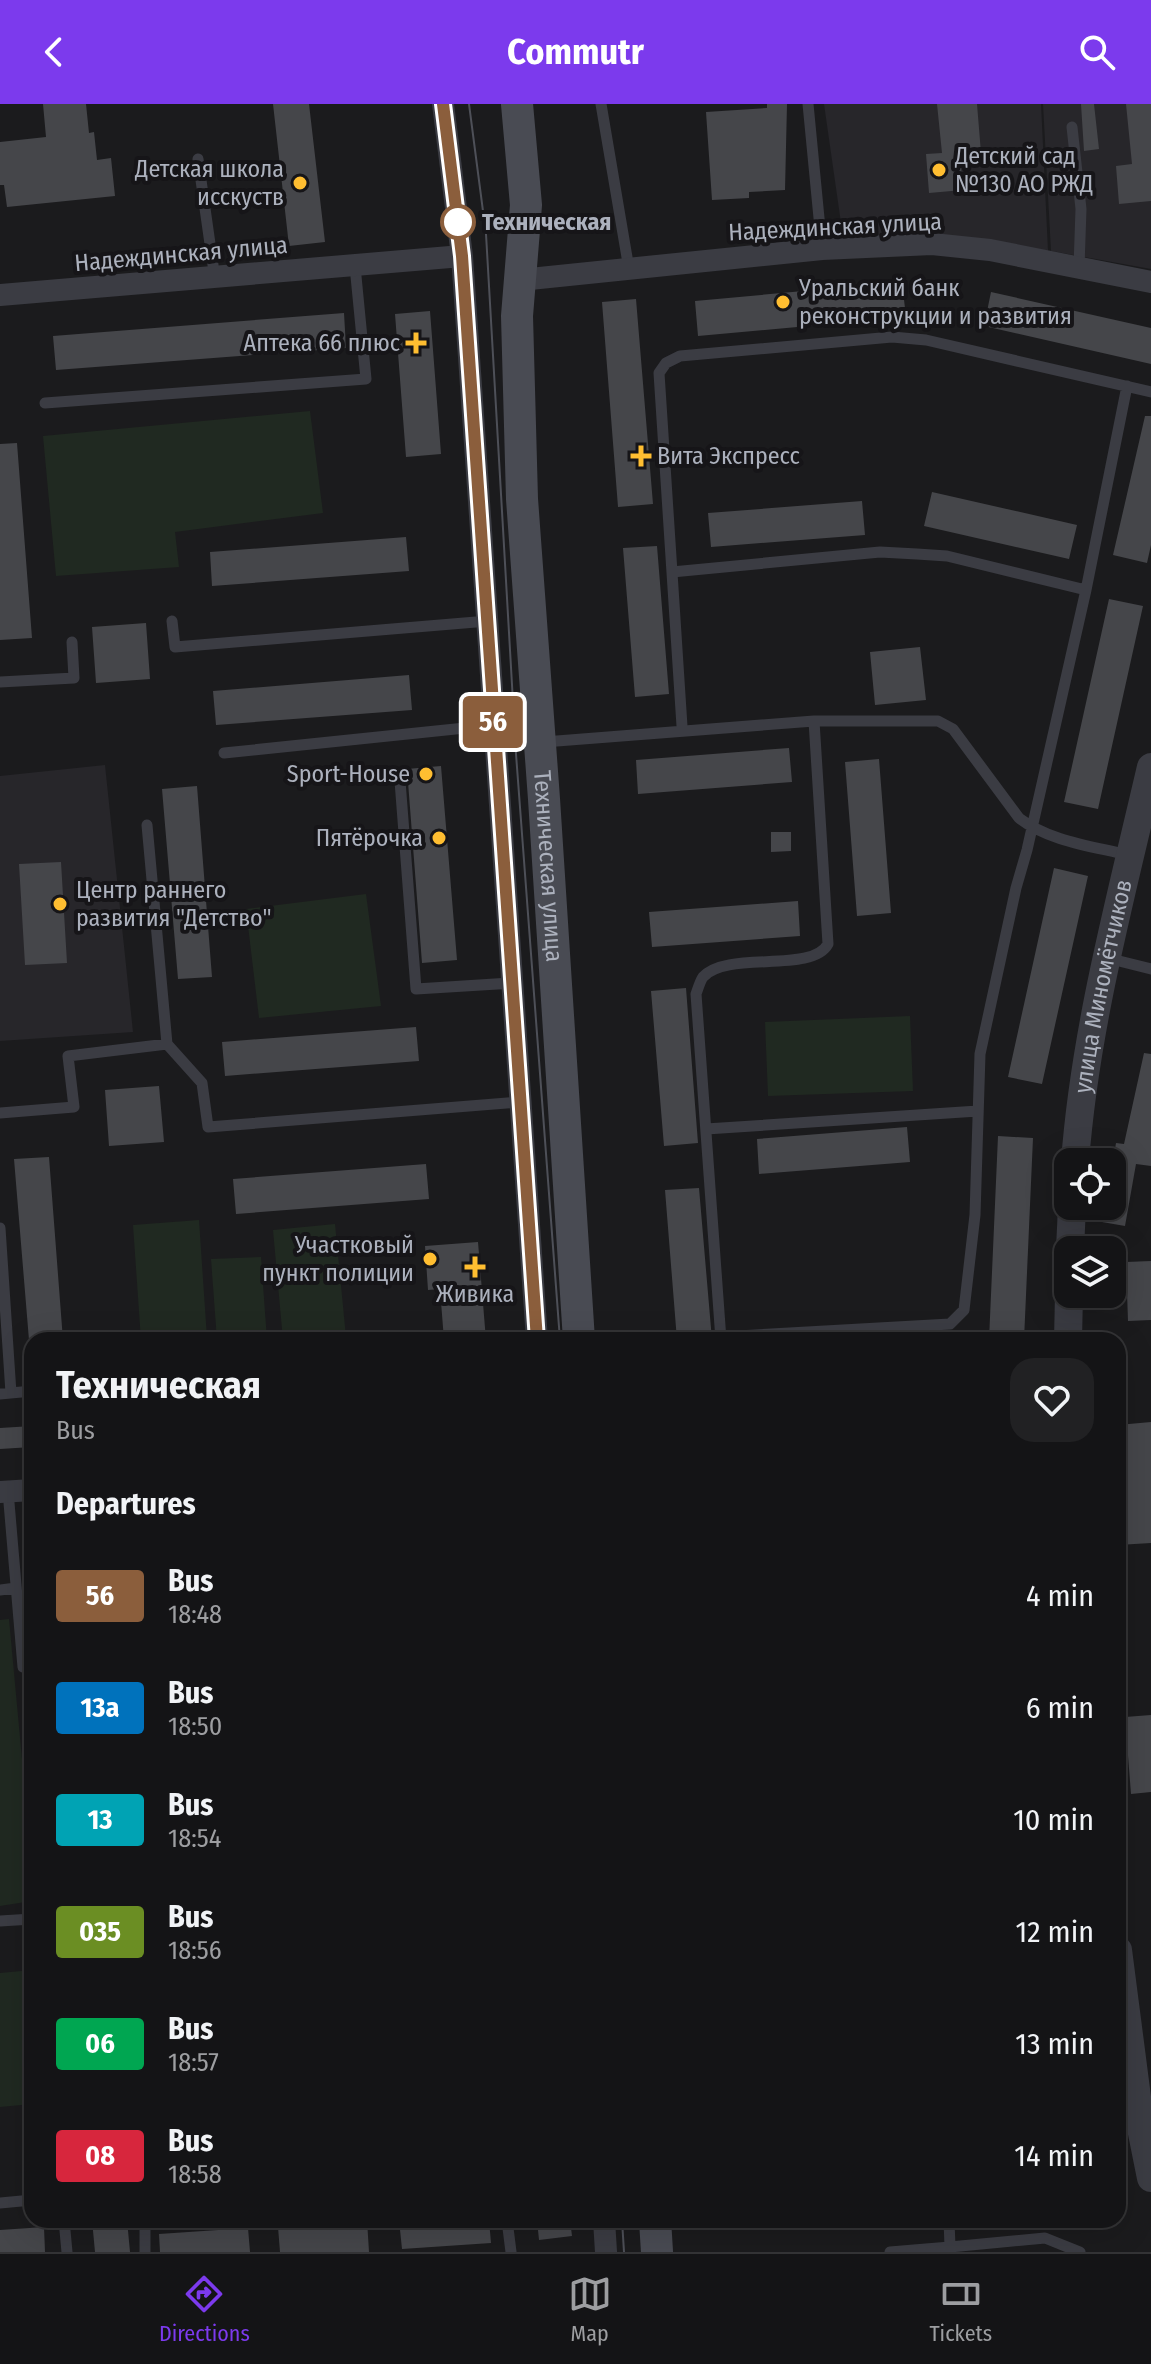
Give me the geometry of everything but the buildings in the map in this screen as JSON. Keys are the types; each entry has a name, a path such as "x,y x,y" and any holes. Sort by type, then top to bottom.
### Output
{"main road":[{"name":"Техническая улица","path":"517,104 526,205 517,316 522,499 578,1332"},
{"path":"656,2228 657,2252"}],"street":[{"path":"443,104 462,256 536,1332"},
{"name":"Надеждинская улица","path":"520,280 822,249 932,244 990,250 1151,282"},
{"name":"Надеждинская улица","path":"0,295 462,256"},
{"name":"улица Миномётчиков","path":"1076,1148 1080,1099 1107,958 1151,767"},
{"path":"1068,1332 1069,1308"},
{"path":"4,1492 24,1491"},
{"path":"1126,2069 1130,2129 1151,2178"},
{"path":"604,2228 606,2252"}],"lane":[{"path":"601,104 629,270"},
{"path":"808,104 822,249"},
{"path":"1072,127 1081,209 1079,267"},
{"path":"198,159 215,279"},
{"path":"45,403 366,379 355,266"},
{"path":"682,726 659,373 666,363 680,356 892,337 926,340 1151,392"},
{"path":"827,1332 950,1324 964,1310 975,1215 980,1054 1086,590 1127,386"},
{"path":"672,572 880,552 947,556 1086,590"},
{"path":"172,621 175,647 488,621"},
{"path":"0,682 74,678 72,642"},
{"path":"540,742 814,721 938,721 953,729 1019,818 1032,828 1050,836 1130,855"},
{"path":"720,1332 696,994 703,977 713,971 739,964 813,957 824,951 828,944 814,721"},
{"path":"224,753 494,725"},
{"path":"400,781 416,989 512,983"},
{"path":"147,825 167,1044 202,1083 208,1127 520,1102"},
{"path":"1107,958 1151,969"},
{"path":"0,1113 74,1107 68,1056 167,1044"},
{"path":"706,1129 978,1111"},
{"path":"0,1228 6,1393"},
{"path":"4,1492 24,1667"},
{"path":"0,1590 16,1588"},
{"path":"0,1921 24,1920"},
{"path":"0,2203 24,2201"},
{"path":"65,2228 67,2252"},
{"path":"145,2228 145,2252"},
{"path":"508,2228 511,2252"},
{"path":"949,2228 950,2247"},
{"path":"890,2252 1045,2238 1080,2252"}],"shaded area":[{"name":"Детский сад №130 АО РЖД","path":"824,104 1041,104 1048,251 901,236 843,237"},
{"path":"1043,104 1151,104 1151,269 1051,251"},
{"path":"310,411 323,513 175,532 179,567 56,576 43,436"},
{"name":"Центр раннего развития \"Детство\"","path":"105,765 133,1032 0,1041 0,776"},
{"path":"366,894 381,1006 259,1018 246,909"},
{"path":"910,1016 913,1091 768,1096 765,1022"},
{"path":"199,1220 207,1332 140,1332 133,1225"},
{"path":"335,1224 346,1332 282,1332 273,1230"},
{"path":"261,1257 266,1332 216,1332 211,1259"},
{"path":"9,1619 24,1781 24,1902 0,1906 0,1620"},
{"path":"24,1971 24,2105 0,2107 0,1973"}],"tram line":[{"path":"469,104 486,234 516,754 559,1332"},
{"path":"622,2228 624,2252"}],"bus line":[{"name":"56","path":"443,104 461,235 536,1332"}],"place":[{"name":"Детский сад №130 АО РЖД","path":"939,170"},
{"name":"Детская школа исскуств","path":"300,183"},
{"name":"Техническая","path":"458,222"},
{"name":"Уральский банк реконструкции и развития","path":"783,302"},
{"name":"Аптека 66 плюс","path":"416,343"},
{"name":"Вита Экспресс","path":"641,456"},
{"name":"Sport-House","path":"426,774"},
{"name":"Пятёрочка","path":"439,838"},
{"name":"Центр раннего развития \"Детство\"","path":"60,904"},
{"name":"Участковый пункт полиции","path":"430,1259"},
{"name":"Живика","path":"475,1267"}]}
